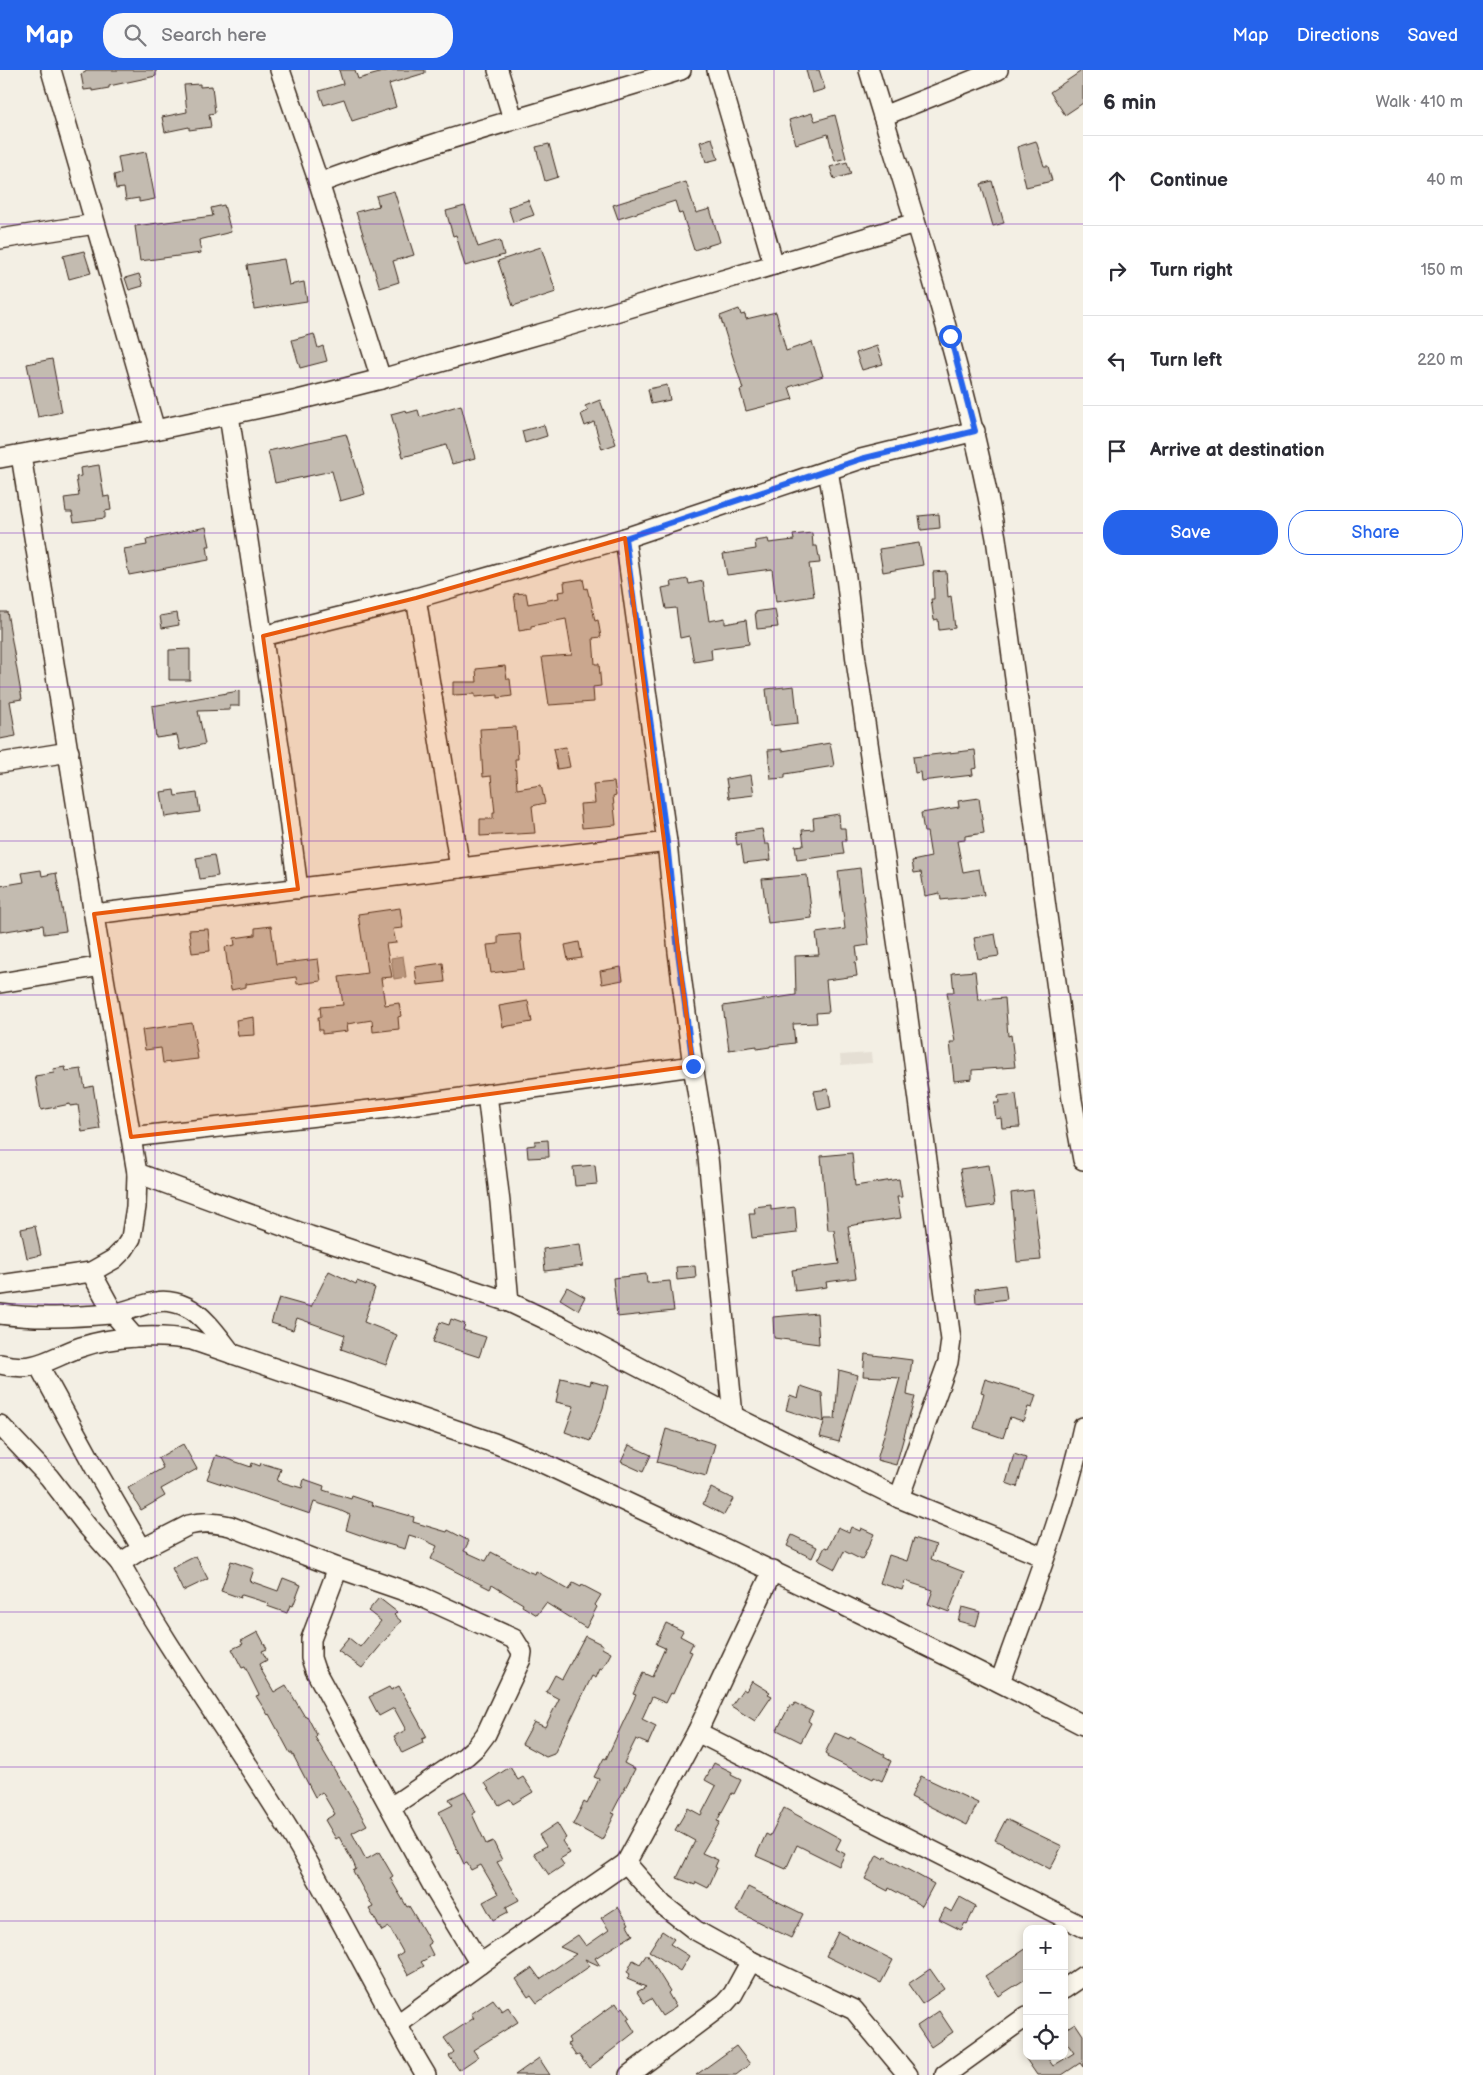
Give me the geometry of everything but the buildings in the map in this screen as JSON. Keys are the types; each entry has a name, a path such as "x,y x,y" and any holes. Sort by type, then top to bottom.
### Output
{"street":[{"path":"51,70 155,430"},
{"path":"280,70 319,183 381,379"},
{"path":"498,70 513,119"},
{"path":"319,183 375,162 681,70"},
{"path":"716,70 774,266"},
{"path":"869,70 950,336 975,431 996,538 1072,1100 1083,1160"},
{"path":"883,116 998,70"},
{"path":"0,458 229,415 381,379 774,266 915,223"},
{"path":"0,239 95,224"},
{"path":"229,415 284,779 298,889"},
{"path":"263,636 416,598 625,538 861,459 975,431"},
{"path":"0,1285 90,1272 114,1259 128,1244 130,1238 136,1207 137,1173 102,966 21,455"},
{"path":"828,470 846,577 856,662 904,988 951,1340 948,1362 899,1498"},
{"path":"625,538 667,842 678,952 693,1066 708,1156 733,1416"},
{"path":"416,598 460,868"},
{"path":"0,763 68,752"},
{"path":"94,914 667,842"},
{"path":"0,984 102,966"},
{"path":"131,1137 296,1120 693,1066"},
{"path":"487,1094 500,1202 509,1302"},
{"path":"137,1173 310,1236 509,1302 616,1354 733,1416 899,1498 1044,1557"},
{"path":"90,1272 114,1314 134,1337"},
{"path":"0,1314 22,1317 64,1318 114,1314 144,1304 172,1301 189,1308 209,1326 232,1354"},
{"path":"0,1364 15,1367 39,1366 82,1347 134,1337 183,1338 232,1354 507,1448 773,1570 1083,1725"},
{"path":"39,1366 142,1549"},
{"path":"0,1424 50,1477 120,1563 156,1625 216,1714 294,1837 426,2075"},
{"path":"1000,1682 1044,1557 1079,1447 1083,1427"},
{"path":"120,1563 142,1549 189,1525 196,1523 230,1526 338,1568 422,1597 506,1634 519,1644 522,1659 486,1734 477,1746 466,1756 391,1807"},
{"path":"338,1568 312,1638 312,1658 321,1684 391,1807 434,1888 480,1964"},
{"path":"398,2024 626,1862 697,1732 773,1570"},
{"path":"697,1732 1083,1926"},
{"path":"626,1862 662,1905 695,1930 751,1961 854,2010 908,2075"},
{"path":"629,2075 725,2003 733,1994 751,1961"},
{"path":"1068,1986 1083,1976"},
{"path":"945,2075 1023,2019"}],"highlighted area":[{"path":"625,538 693,1066 388,1108 131,1137 94,914 298,889 263,636 416,598"}],"shaded area":[{"path":"403,956 406,977 394,979 391,958"},
{"path":"871,1053 872,1063 841,1065 840,1055"}],"route":[{"path":"693,1066 678,952 667,842 625,538 861,459 975,431 950,336"}]}
